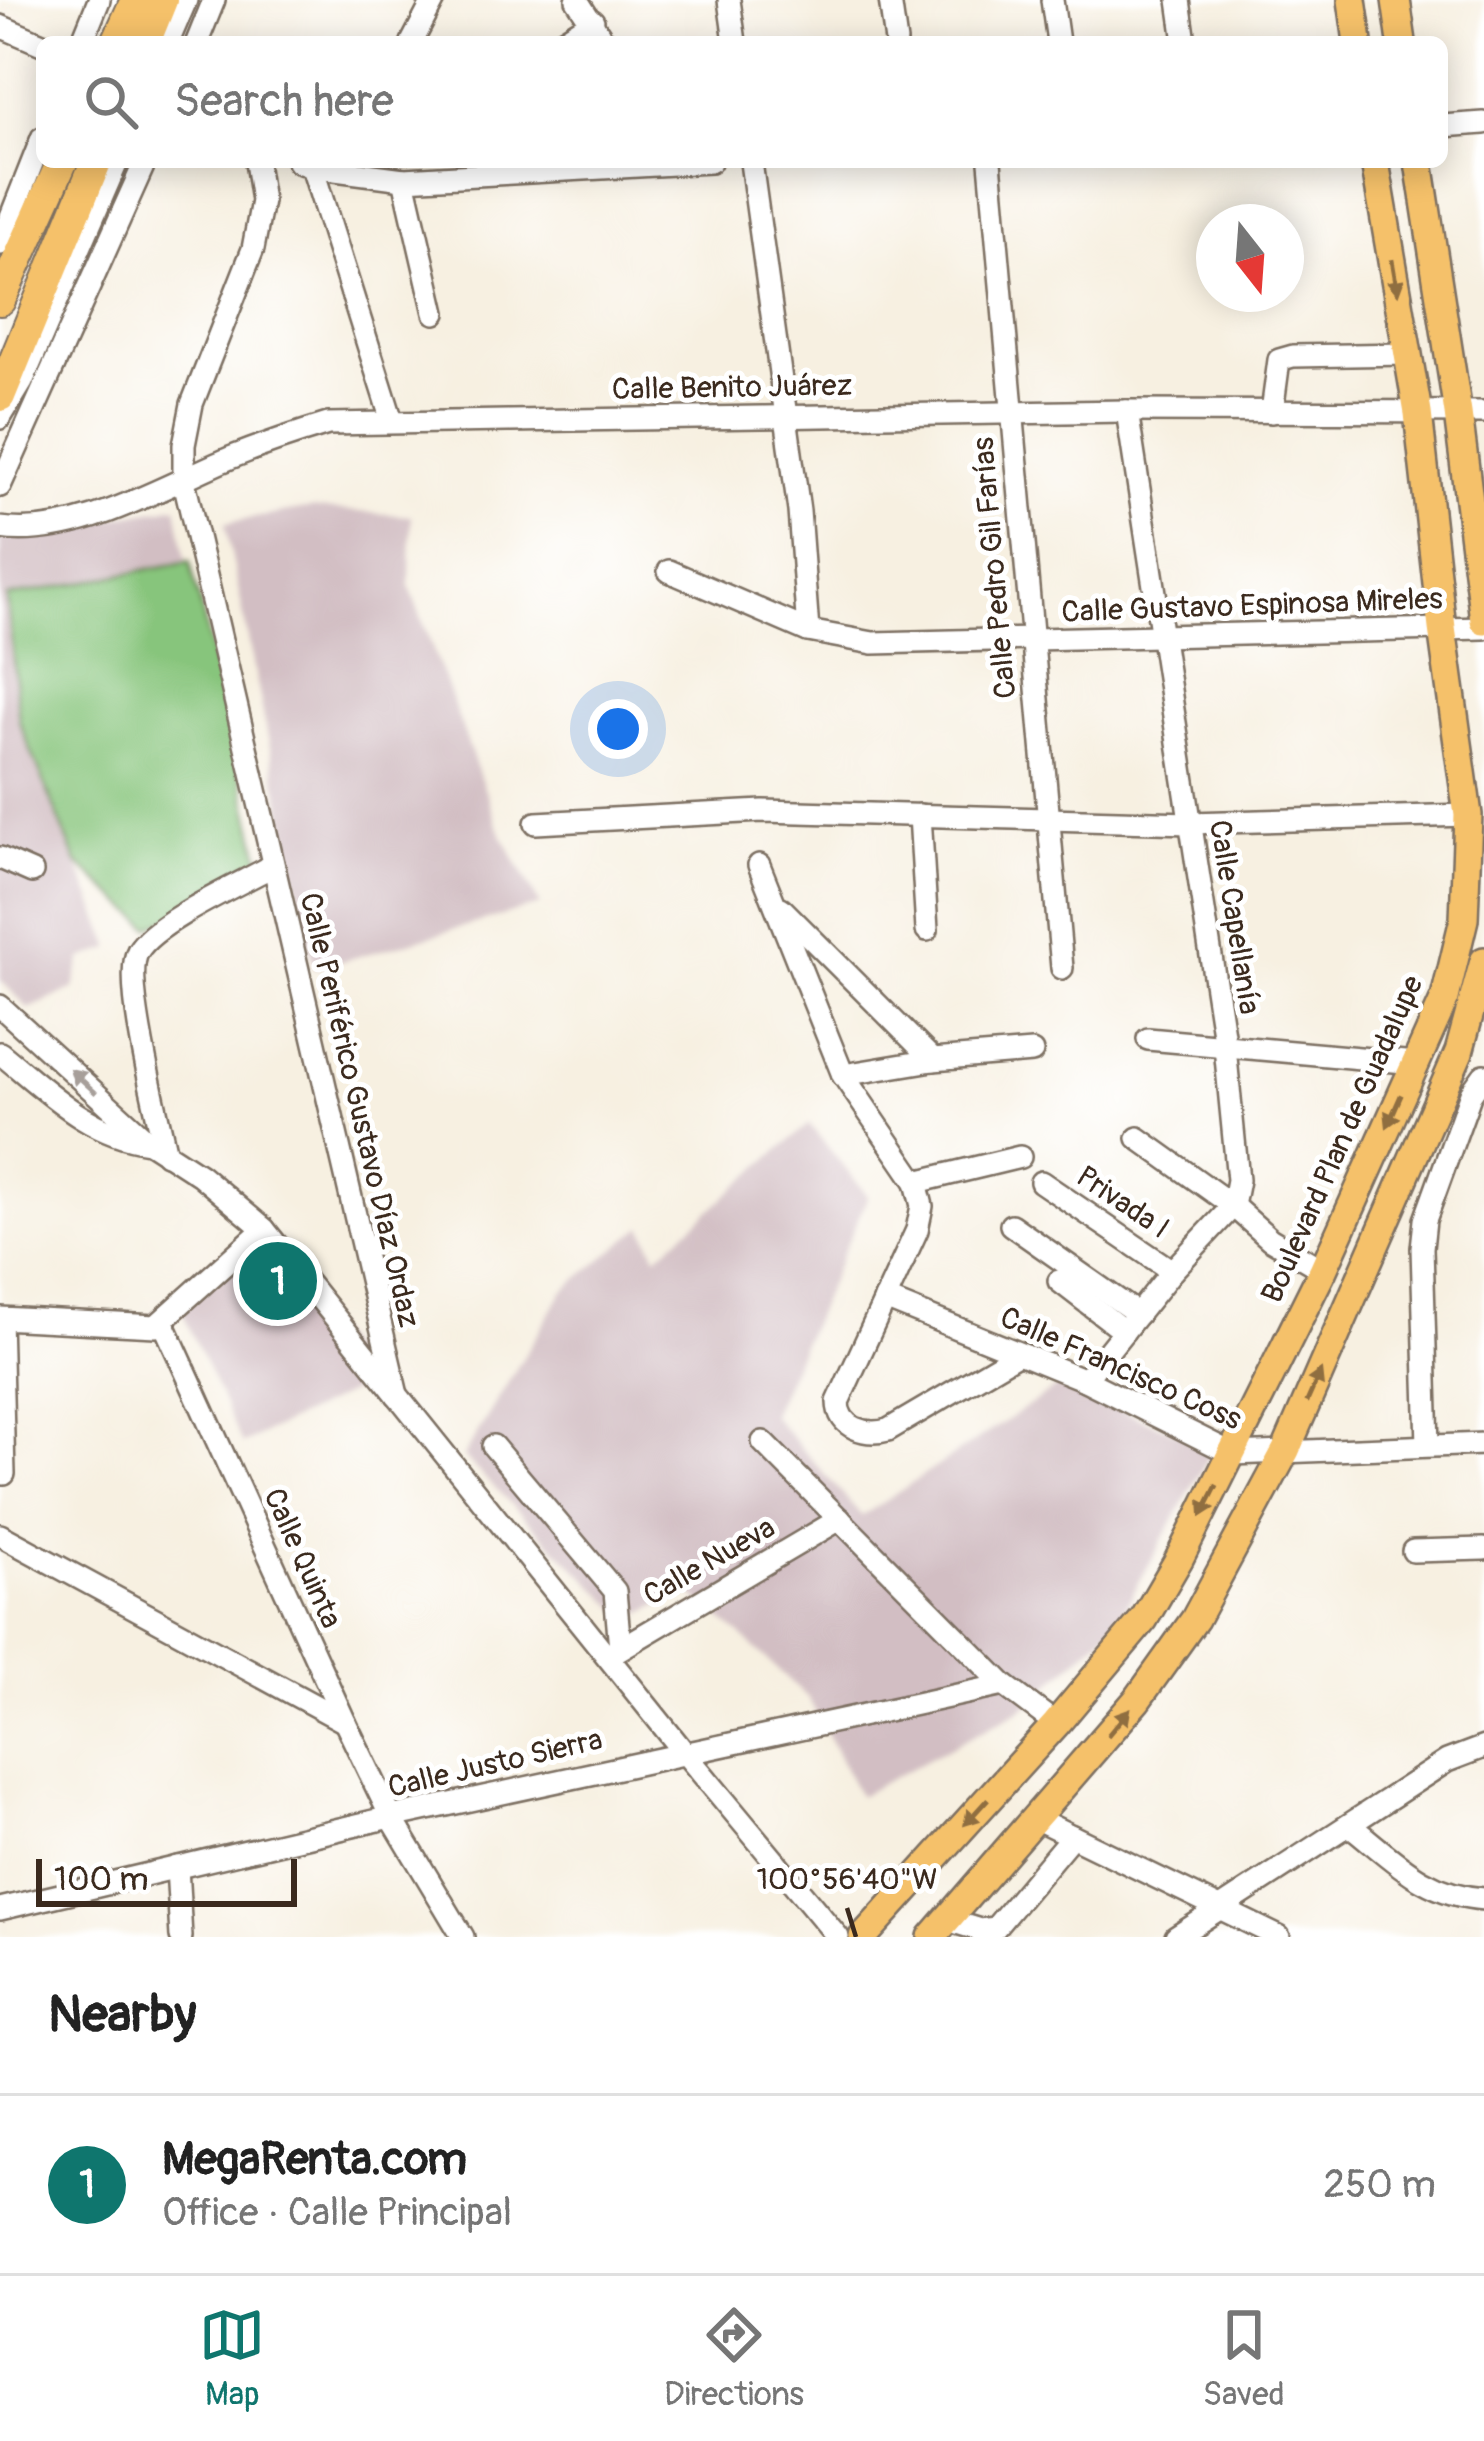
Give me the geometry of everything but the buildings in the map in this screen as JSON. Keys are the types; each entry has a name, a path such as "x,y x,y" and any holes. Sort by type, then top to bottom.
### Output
{"highway":[{"path":"131,26 162,0"},
{"path":"2,288 59,168"},
{"path":"0,396 94,168"}],"main road":[{"path":"1352,0 1357,36"},
{"path":"1396,0 1401,36"},
{"name":"Boulevard Plan de Guadalupe","path":"863,1937 1144,1619 1233,1454 1323,1270 1444,998 1464,919 1468,815 1418,412 1376,168"},
{"path":"1421,168 1471,412 1484,624"},
{"path":"940,1929 1137,1700 1195,1619 1286,1450 1460,1052 1484,961"}],"street":[{"path":"84,36 99,0"},
{"path":"171,36 186,0"},
{"path":"199,36 214,0"},
{"path":"415,36 434,0"},
{"path":"577,0 599,32"},
{"path":"729,0 734,36"},
{"path":"890,0 895,36"},
{"path":"1052,0 1057,36"},
{"path":"1179,0 1184,36"},
{"path":"0,26 36,41"},
{"path":"1448,125 1484,123"},
{"path":"0,244 36,153"},
{"path":"0,418 22,382 114,168"},
{"path":"0,486 142,168"},
{"name":"Calle Periférico Gustavo Díaz Ordaz","path":"257,168 262,201 254,249 192,404 184,445 184,481 397,1395 614,1652 684,1752 838,1937"},
{"path":"306,168 392,421"},
{"path":"326,168 404,179 496,168"},
{"path":"752,168 806,568 808,631"},
{"name":"Calle Pedro Gil Farías","path":"990,168 1062,968"},
{"path":"404,179 435,313"},
{"path":"1272,412 1279,360 1408,354"},
{"name":"Calle Benito Juárez","path":"0,528 20,531 121,508 277,440 328,424 1127,411 1471,412"},
{"name":"Calle Capellanía","path":"1127,411 1225,1047 1238,1180 1233,1206"},
{"name":"Calle Gustavo Espinosa Mireles","path":"669,571 808,631 873,643 1164,638 1484,624"},
{"path":"536,823 763,812 1190,823 1468,815"},
{"path":"920,814 927,930"},
{"path":"0,858 32,872"},
{"path":"759,865 843,1075 916,1182 922,1206 917,1230 838,1402 838,1413 862,1431 888,1430 1017,1354"},
{"path":"158,1148 134,965 144,944 167,925 272,866"},
{"path":"774,902 933,1060"},
{"path":"8,1013 158,1148 229,1196 264,1229 397,1395"},
{"path":"1148,1039 1416,1063"},
{"path":"843,1075 933,1060 1032,1052"},
{"path":"0,1054 83,1120 117,1138 158,1148"},
{"path":"1429,1445 1425,1220 1471,1093 1484,1076"},
{"path":"1138,1138 1233,1206 1270,1239 1323,1270"},
{"path":"916,1182 1020,1157"},
{"name":"Privada I","path":"1041,1183 1172,1271"},
{"path":"1085,1380 1172,1271 1233,1206"},
{"path":"1010,1225 1131,1323"},
{"path":"4,1474 0,1318 148,1328 164,1322 264,1229"},
{"path":"1059,1281 1131,1323"},
{"name":"Calle Francisco Coss","path":"885,1299 1085,1380 1233,1454 1484,1444"},
{"name":"Calle Quinta","path":"164,1322 345,1722 392,1817 464,1937"},
{"path":"763,1442 1004,1685 1056,1724"},
{"path":"493,1446 615,1591 614,1652"},
{"name":"Calle Nueva","path":"614,1652 840,1519"},
{"path":"0,1535 345,1722"},
{"path":"1413,1551 1484,1549"},
{"name":"Calle Justo Sierra","path":"0,1909 392,1817 1004,1685"},
{"path":"1176,1937 1447,1761 1484,1747"},
{"path":"1037,1819 1279,1937"},
{"path":"1351,1826 1421,1883 1447,1895 1484,1899"},
{"path":"940,1929 995,1928 1072,1836"},
{"path":"177,1867 181,1937"}],"shaded area":[{"path":"177,506 187,563 8,598 19,721 112,948 82,959 74,989 29,1009 0,980 0,539"},
{"path":"311,508 411,516 410,587 500,831 540,905 314,969 225,523"},
{"path":"809,1124 868,1196 771,1414 862,1516 1060,1385 1214,1448 1116,1624 1024,1708 859,1796 808,1698 742,1636 687,1591 629,1620 463,1457 563,1291 643,1226 657,1256"},
{"path":"267,1236 370,1383 242,1444 182,1312"}],"green space":[{"path":"190,561 264,873 150,927 77,863 19,721 7,597"}],"place":[{"name":"MegaRenta.com","path":"278,1281"}]}
